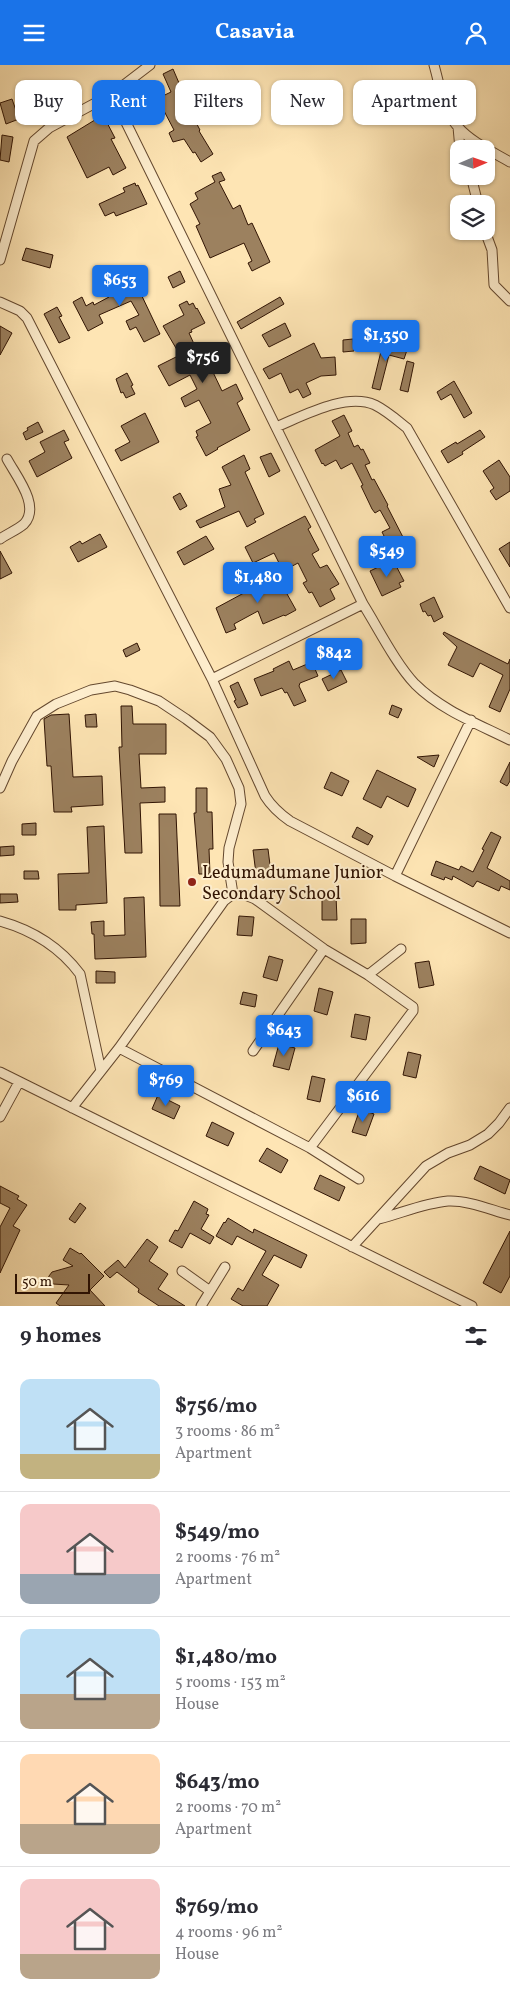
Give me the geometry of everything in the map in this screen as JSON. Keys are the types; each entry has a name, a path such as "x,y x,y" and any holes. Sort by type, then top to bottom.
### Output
{"street":[{"path":"130,80 150,65"},
{"path":"434,65 444,102 458,127 468,136 510,162"},
{"path":"0,260 3,239 34,141 49,128 92,105"},
{"path":"127,125 363,604 415,683 446,708 510,741"},
{"path":"458,127 459,140"},
{"path":"488,240 492,250 494,285 510,301"},
{"path":"0,302 20,311 27,318 212,679 265,797 272,806 290,821 510,933"},
{"path":"276,427 332,405 358,401 374,405 390,414 407,428 510,608"},
{"path":"0,539 24,523 30,511 28,498 8,459"},
{"path":"212,679 363,604"},
{"path":"0,788 12,761 37,716 56,704 91,690 115,686 159,701 210,737 226,759 239,788 241,805 229,848 228,862 233,893"},
{"path":"395,876 471,720"},
{"path":"233,893 255,899 324,949 368,975 411,1005 413,1011 310,1148"},
{"path":"72,1108 119,1048 224,901 233,893"},
{"path":"0,921 32,933 51,944 72,963 80,974 101,1071"},
{"path":"253,1051 324,949"},
{"path":"368,975 401,949"},
{"path":"119,1048 310,1148 359,1179"},
{"path":"0,1072 472,1306"},
{"path":"0,1117 19,1082"},
{"path":"352,1247 426,1166 448,1153 470,1145 488,1134 510,1108"},
{"path":"379,1219 429,1204 450,1201 510,1215"},
{"path":"201,1306 225,1267"},
{"path":"182,1271 210,1291"}],"building":[{"path":"173,69 178,80 175,80 175,125 197,125 213,154 201,162 184,139 173,142 169,133 174,130 165,113 165,95 171,92 163,74"},
{"path":"12,99 15,108 15,121 6,124 0,103"},
{"path":"92,122 92,125 108,125 115,138 111,139 126,168 113,175 109,167 87,178 67,137"},
{"path":"2,135 13,137 9,162 0,160"},
{"path":"221,172 225,180 219,182 233,209 240,205 248,225 252,223 270,262 252,271 248,263 252,261 244,243 210,258 196,226 200,224 190,204 198,199 195,193 215,182 212,176"},
{"path":"135,183 136,186 138,185 147,204 116,216 114,212 105,216 99,204 125,192 123,188"},
{"path":"26,248 53,255 50,268 22,260"},
{"path":"130,271 160,334 144,342 136,327 130,330 126,321 139,315 131,301 99,315 103,323 88,331 73,302 82,297 86,306 93,302 94,305 109,297 102,286"},
{"path":"180,271 185,282 173,288 168,277"},
{"path":"280,297 284,304 241,329 237,322"},
{"path":"187,301 189,305 193,303 205,323 189,333 200,357 211,351 218,364 211,368 222,391 236,384 243,399 237,403 250,430 206,456 196,437 198,436 196,431 211,423 199,400 185,407 181,398 197,389 190,375 169,386 158,366 180,355 163,326 184,315 179,305"},
{"path":"57,307 62,316 59,317 70,338 59,343 44,314"},
{"path":"285,323 291,336 269,347 262,335"},
{"path":"0,326 12,333 0,355"},
{"path":"353,339 354,351 343,352 343,340"},
{"path":"314,343 321,358 335,357 336,375 321,376 306,383 311,394 303,398 298,389 290,393 281,373 269,379 263,369"},
{"path":"383,343 407,350 404,359 389,355 380,390 372,388"},
{"path":"407,361 414,363 408,392 400,390"},
{"path":"127,373 135,394 126,398 123,392 121,393 116,379"},
{"path":"454,381 472,413 464,418 451,394 441,400 437,392"},
{"path":"145,413 159,442 121,461 115,450 130,442 121,426"},
{"path":"344,415 352,431 348,433 354,447 358,445 361,450 363,449 370,463 365,465 388,505 406,543 402,547 407,544 414,556 398,564 382,532 390,528 380,510 375,513 372,509 352,463 341,469 336,460 325,466 315,450 340,436 332,421"},
{"path":"38,422 43,432 26,440 23,433 28,430 27,428"},
{"path":"64,430 69,440 64,442 72,458 37,477 29,461 45,452 40,442"},
{"path":"480,430 485,437 448,463 441,451"},
{"path":"271,453 280,471 269,477 260,457"},
{"path":"244,455 250,469 245,472 264,514 254,519 256,522 247,527 239,511 200,528 196,521 225,507 219,489 231,485 222,467"},
{"path":"499,460 510,477 510,491 496,500 490,491 494,488 483,471"},
{"path":"180,493 187,506 180,510 173,497"},
{"path":"305,516 311,527 308,529 319,550 312,554 320,568 327,565 339,584 330,589 335,599 320,607 312,592 309,593 303,583 307,581 298,563 283,571 274,553 253,563 245,547"},
{"path":"100,534 107,547 78,562 70,547 80,541 82,544"},
{"path":"206,536 214,549 184,565 177,552"},
{"path":"510,542 510,567 499,549"},
{"path":"0,551 12,573 0,579"},
{"path":"393,560 404,581 399,583 401,587 382,596 370,571"},
{"path":"284,572 289,581 282,585 296,610 263,624 258,611 234,624 236,629 226,633 216,608 255,587 257,590"},
{"path":"434,597 443,617 434,622 431,615 428,616 425,611 423,612 420,604"},
{"path":"444,632 508,664 510,659 510,689 500,712 489,707 503,675 480,663 473,677 448,665 457,647 443,634"},
{"path":"137,643 140,650 126,657 123,650"},
{"path":"289,661 293,670 312,662 318,676 300,683 299,686 306,701 294,706 287,692 285,693 282,688 261,696 254,679 274,671 273,669"},
{"path":"341,670 347,682 328,691 322,679"},
{"path":"238,682 248,704 238,708 230,686"},
{"path":"392,705 402,709 398,718 389,714"},
{"path":"121,706 132,706 133,724 166,724 166,754 139,754 141,788 165,787 165,802 140,803 142,853 125,853 119,747 122,747"},
{"path":"69,714 73,777 102,776 103,805 71,807 72,812 54,812 51,766 47,766 44,719 51,715"},
{"path":"96,714 97,727 86,727 85,715"},
{"path":"439,755 434,767 417,757"},
{"path":"510,762 510,781 507,786 500,782"},
{"path":"377,770 416,789 408,807 387,796 381,808 363,799"},
{"path":"331,772 349,781 342,796 324,788"},
{"path":"196,788 207,788 207,812 212,812 213,849 209,849 210,874 199,874 194,813 196,813"},
{"path":"159,814 176,814 180,906 160,906"},
{"path":"36,823 36,835 22,835 22,824"},
{"path":"104,826 107,903 76,905 76,910 59,910 58,874 89,873 87,827"},
{"path":"357,827 373,836 368,845 352,837"},
{"path":"491,832 501,837 487,868 510,881 510,890 501,886 499,891 477,881 473,887 453,876 452,880 445,877 444,880 431,875 436,861 459,870 461,866 473,872"},
{"path":"14,846 14,855 0,856 0,847"},
{"path":"268,849 271,873 256,874 253,850"},
{"path":"24,871 38,871 39,879 24,879"},
{"path":"0,894 17,894 18,902 0,903"},
{"path":"336,895 337,920 322,920 322,896"},
{"path":"144,897 146,957 95,959 94,934 92,934 91,922 104,921 104,936 125,935 124,898"},
{"path":"239,916 254,917 252,936 237,935"},
{"path":"351,919 366,919 366,943 351,944"},
{"path":"269,956 283,960 277,981 263,977"},
{"path":"429,961 434,985 419,988 415,963"},
{"path":"96,971 115,972 115,983 96,983"},
{"path":"319,988 333,992 327,1015 314,1011"},
{"path":"243,992 257,995 255,1007 240,1004"},
{"path":"355,1014 370,1017 366,1040 351,1037"},
{"path":"279,1044 295,1048 289,1070 273,1066"},
{"path":"408,1052 421,1055 416,1078 403,1075"},
{"path":"312,1076 325,1079 320,1102 307,1099"},
{"path":"158,1095 180,1106 174,1119 152,1109"},
{"path":"360,1109 374,1114 366,1136 352,1132"},
{"path":"212,1122 234,1133 228,1146 206,1136"},
{"path":"267,1148 288,1160 281,1173 259,1161"},
{"path":"480,1166 510,1180 505,1194 474,1179"},
{"path":"320,1175 345,1187 339,1201 314,1189"},
{"path":"0,1186 19,1196 17,1199 27,1205 13,1226 20,1230 0,1273 0,1227 10,1208 0,1203"},
{"path":"194,1201 208,1209 206,1214 209,1215 201,1229 214,1237 210,1244 190,1233 182,1248 169,1241 175,1230 178,1231"},
{"path":"80,1203 86,1208 75,1223 69,1219"},
{"path":"228,1218 253,1233 254,1229 307,1255 301,1268 274,1255 262,1275 279,1285 267,1306 243,1306 231,1299 238,1288 243,1291 266,1251 237,1236 232,1245 216,1236"},
{"path":"510,1231 510,1276 501,1293 483,1283"},
{"path":"147,1239 158,1247 149,1261 168,1274 158,1289 185,1306 159,1306 138,1292 139,1289 117,1272 110,1278 104,1272 118,1260 125,1268"},
{"path":"70,1248 81,1253 104,1276 90,1290 105,1306 60,1306 56,1303 69,1285 53,1284 48,1279 52,1272 73,1266 63,1260"}],"place":[{"name":"Ledumadumane Junior Secondary School","path":"192,882"}]}
